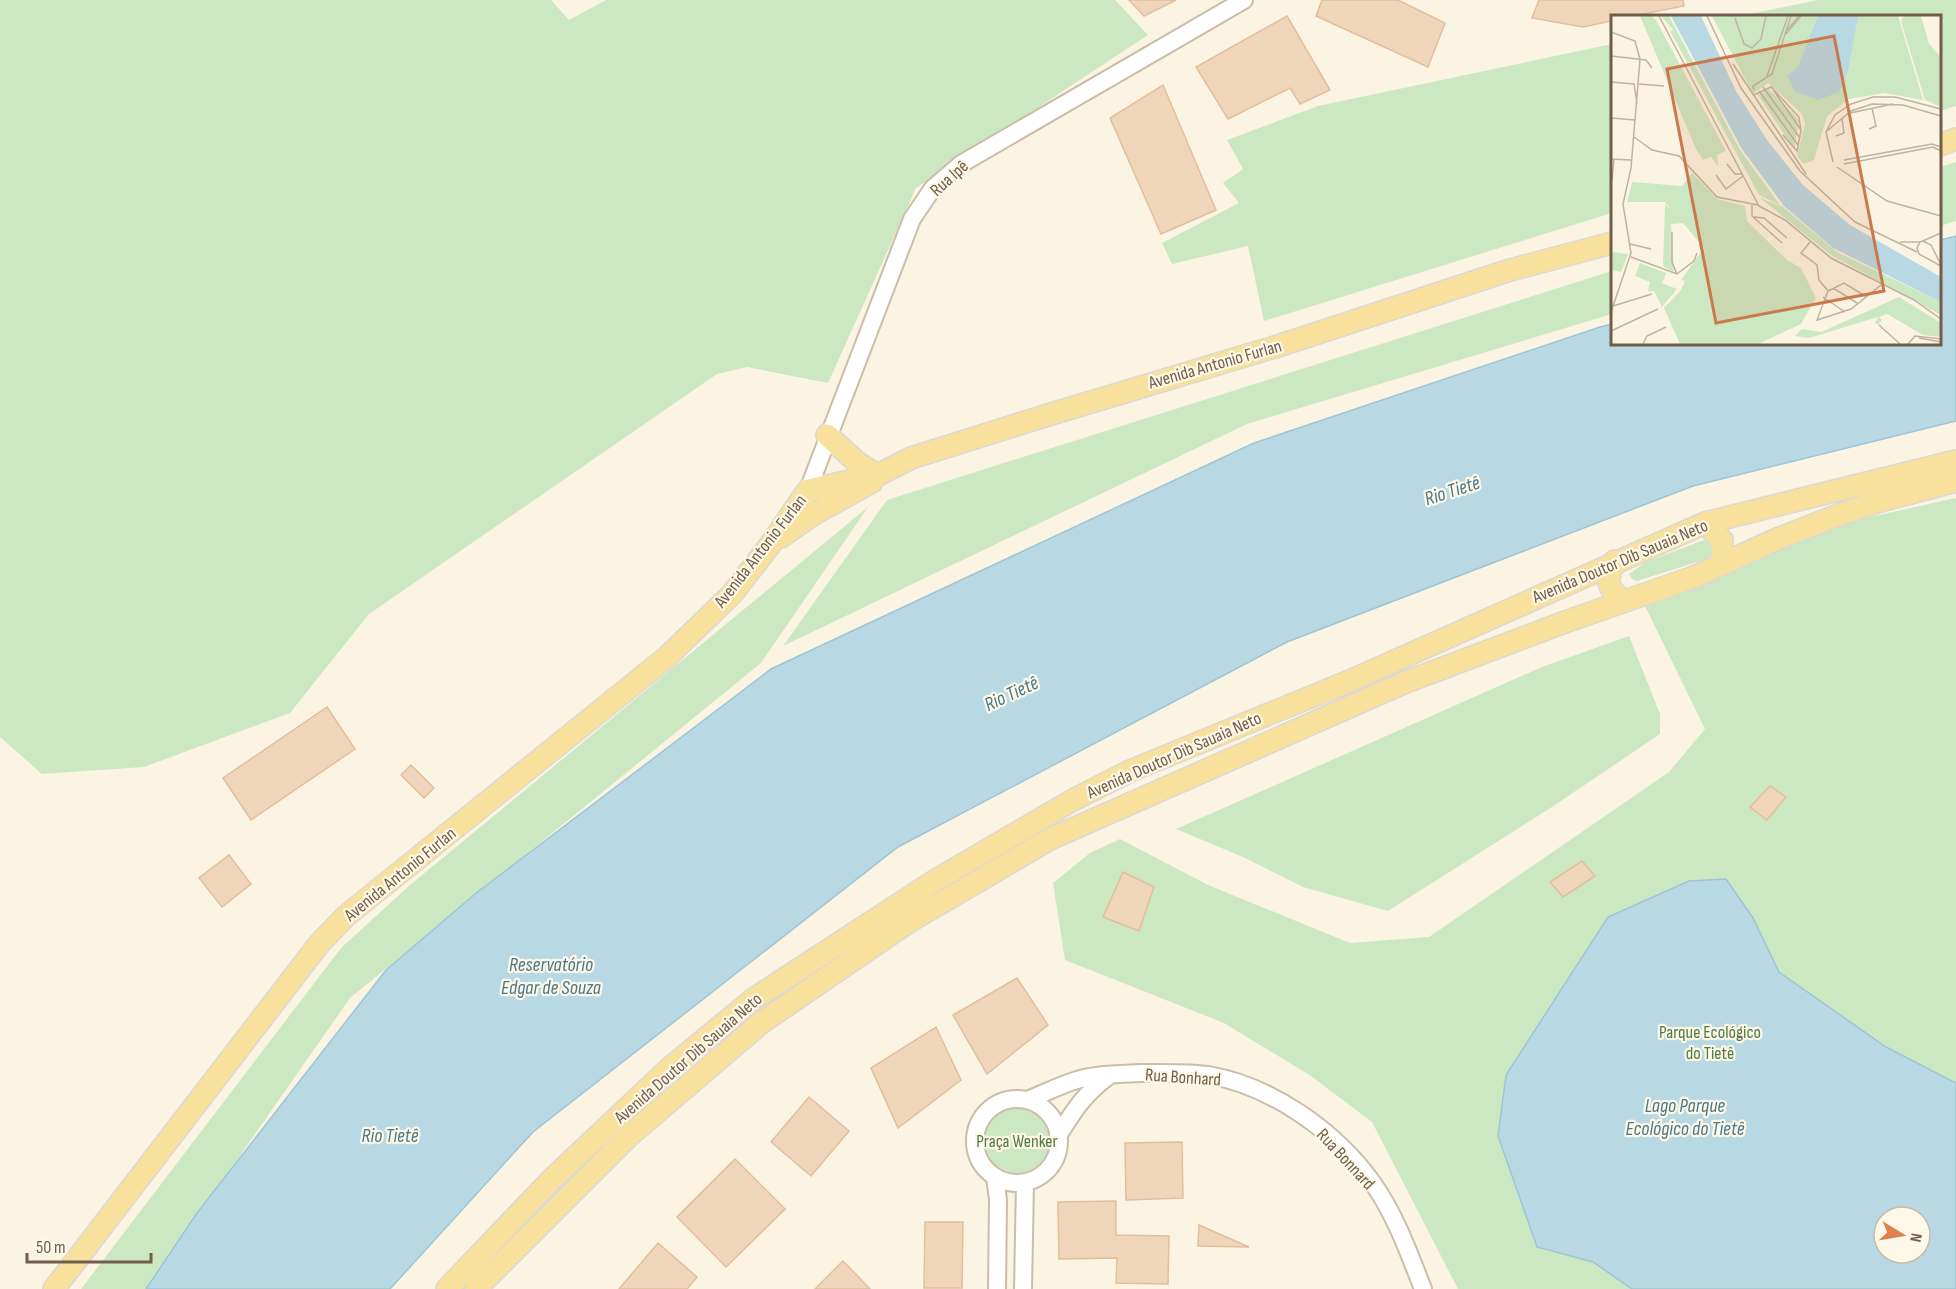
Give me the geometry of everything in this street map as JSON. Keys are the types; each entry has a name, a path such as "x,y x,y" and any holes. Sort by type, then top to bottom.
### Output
{"main road":[{"path":"1941,145 1956,139"},
{"name":"Avenida Antonio Furlan","path":"54,1289 319,944 346,916 667,657 732,594 808,490 878,475 911,458 1281,345 1510,270 1611,243"},
{"path":"827,435 859,464 878,475"},
{"path":"770,545 814,514 911,458"},
{"name":"Avenida Doutor Dib Sauaia Neto","path":"447,1289 552,1179 672,1066 755,998 936,880 1063,805 1130,771 1352,680 1705,523 1956,461"},
{"name":"Avenida Doutor Dib Sauaia Neto","path":"476,1289 629,1136 760,1023 907,923 1050,839 1406,682 1722,565 1777,539 1841,514 1877,502 1956,482"},
{"path":"1705,523 1722,540 1722,565"},
{"path":"1616,561 1607,582 1609,588 1623,600"}],"street":[{"name":"Rua Ipê","path":"808,490 827,435 912,219 933,188 961,164 1244,0"},
{"name":"Rua Bonhard","path":"1027,1100 1074,1081 1110,1074 1171,1072 1208,1075 1254,1089"},
{"path":"994,1177 1014,1184 1025,1183 1047,1171 1056,1155 1058,1136 1077,1103 1110,1074"},
{"name":"Rua Bonnard","path":"1254,1089 1305,1117 1343,1150 1373,1183 1401,1234 1423,1289"},
{"path":"997,1289 998,1200 994,1177 979,1159 975,1146 981,1120 1000,1103 1013,1099 1027,1100 1048,1113 1058,1136"},
{"path":"1023,1289 1025,1183"}],"green space":[{"path":"0,0 551,0 569,20 606,0 1115,0 1148,35 916,188 828,383 747,367 717,374 369,614 290,713 144,767 42,774 0,737"},
{"path":"1818,0 1956,0 1956,106 1941,111 1941,15 1745,15"},
{"path":"1611,44 1611,213 1264,321 1248,246 1172,264 1162,243 1239,203 1223,183 1243,169 1227,140 1318,106"},
{"path":"1956,162 1956,221 1941,226 1941,167"},
{"path":"1611,271 1611,314 1247,424 783,646 887,500"},
{"name":"Parque Ecológico do Tietê","path":"1956,498 1956,1289 1458,1289 1372,1122 1311,1076 1224,1023 1065,960 1053,883 1090,853 1120,839 1208,885 1350,943 1429,937 1669,772 1705,729 1643,602 1843,523"},
{"path":"868,507 761,663 350,998 147,1289 81,1289 341,948 410,885"},
{"path":"1712,537 1713,557 1637,581 1629,574 1646,562"},
{"path":"1629,636 1660,714 1660,734 1555,805 1388,911 1303,887 1243,857 1176,829 1542,667"},
{"name":"Praça Wenker","path":"1017,1106 1030,1109 1042,1116 1049,1128 1052,1141 1049,1154 1042,1166 1030,1173 1017,1176 1004,1173 992,1166 985,1154 982,1141 985,1128 992,1116 1004,1109"}],"water":[{"name":"Reservatório Edgar de Souza","path":"1956,236 1956,421 1693,486 1287,642 898,847 533,1132 390,1289 146,1289 197,1213 386,970 475,894 771,669 1254,443 1600,327 1611,324 1611,345 1941,345 1941,240"},
{"name":"Lago Parque Ecológico do Tietê","path":"1726,879 1753,918 1779,972 1886,1047 1956,1083 1956,1289 1632,1289 1593,1262 1537,1247 1498,1136 1506,1075 1608,917 1689,881"}],"building":[{"path":"1129,0 1176,0 1144,16"},
{"path":"1322,0 1398,0 1445,23 1428,67 1316,16"},
{"path":"1539,0 1683,0 1684,6 1638,15 1611,15 1611,21 1583,27 1532,18"},
{"path":"1287,16 1330,90 1300,104 1290,88 1228,119 1196,67"},
{"path":"1163,85 1216,210 1161,234 1110,118"},
{"path":"327,707 355,749 251,820 223,778"},
{"path":"411,765 434,788 424,798 401,775"},
{"path":"1770,786 1786,797 1767,820 1750,807"},
{"path":"229,855 251,884 222,907 199,878"},
{"path":"1582,861 1595,876 1563,897 1550,882"},
{"path":"1123,872 1154,887 1139,931 1103,917"},
{"path":"1017,978 1048,1025 987,1074 953,1015"},
{"path":"936,1027 961,1080 898,1128 871,1068"},
{"path":"809,1097 849,1131 811,1176 771,1142"},
{"path":"1182,1142 1183,1198 1126,1200 1125,1143"},
{"path":"735,1159 785,1209 726,1267 677,1217"},
{"path":"1116,1201 1116,1235 1169,1236 1168,1284 1116,1283 1117,1258 1059,1259 1058,1202"},
{"path":"925,1222 963,1222 962,1288 924,1288"},
{"path":"1199,1225 1249,1247 1198,1246"},
{"path":"658,1243 697,1277 687,1289 619,1289"},
{"path":"843,1261 870,1289 815,1289"}],"water label":[{"name":"Rio Tietê","path":"1452,490"},
{"name":"Rio Tietê","path":"1011,693"},
{"name":"Rio Tietê","path":"390,1135"}]}
